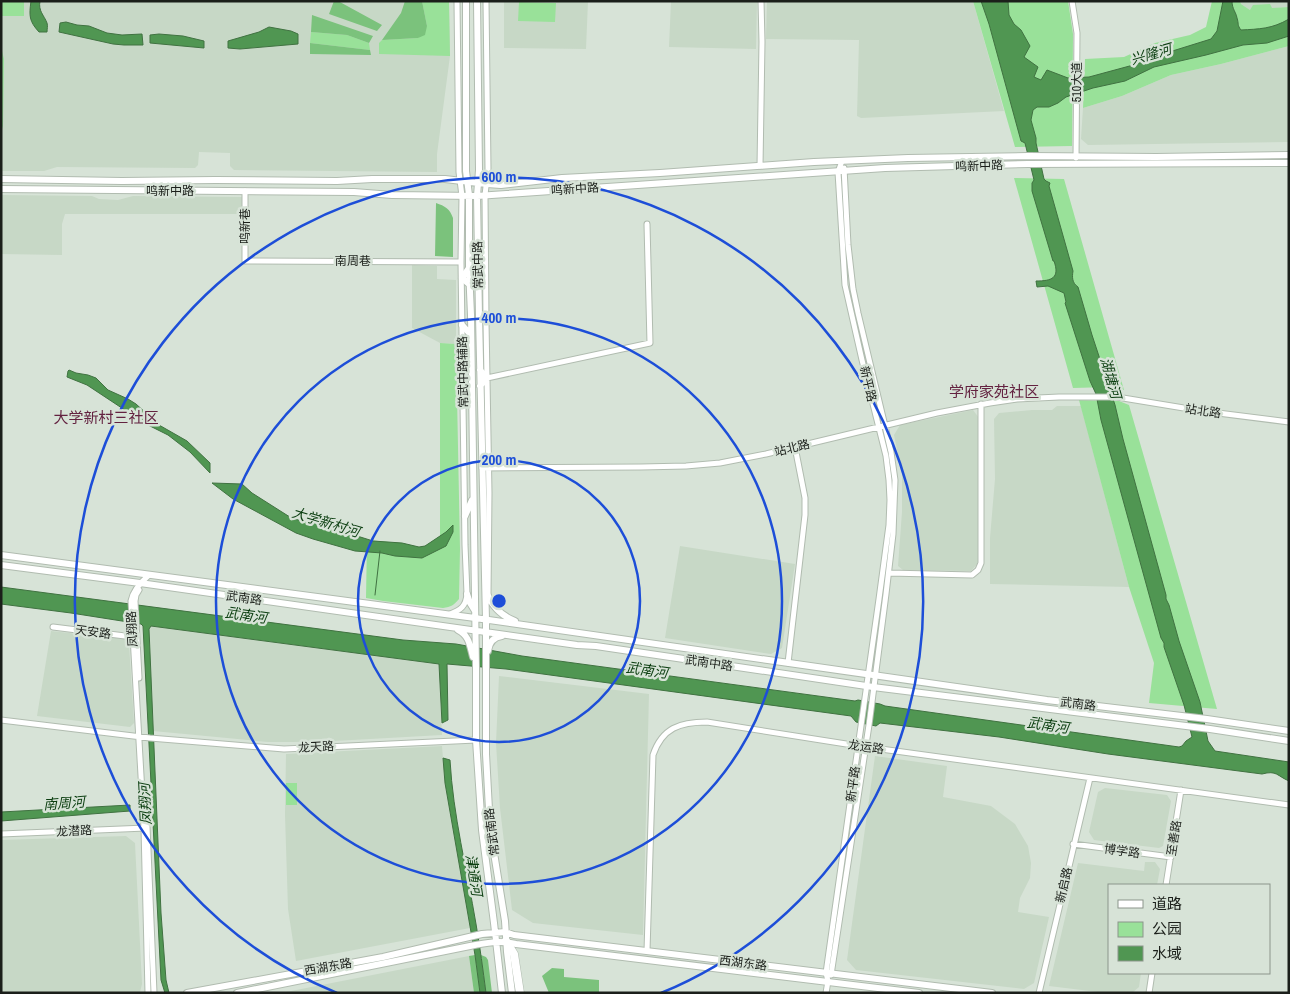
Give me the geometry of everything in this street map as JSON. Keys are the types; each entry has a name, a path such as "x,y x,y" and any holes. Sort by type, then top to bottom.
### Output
{"highway":[{"path":"506,941 514,954 520,993"}],"main road":[{"name":"常武中路","path":"466,1 464,181 470,286 475,630"},
{"name":"常武中路","path":"477,1 479,170 477,196 480,386 485,468 486,632"},
{"name":"鸣新中路","path":"1,179 337,182 372,179 464,181 501,185 562,178 908,158 1289,155"},
{"name":"鸣新中路","path":"1,190 354,192 466,198 485,195 885,168 1028,164 1289,163"},
{"path":"477,196 487,184"},
{"path":"469,268 462,278 470,286"},
{"path":"462,325 471,336"},
{"path":"480,370 487,378 480,386"},
{"path":"464,516 473,499"},
{"name":"武南路","path":"1,555 449,615 475,615 486,620"},
{"name":"武南路","path":"1,565 486,632"},
{"path":"485,589 488,597 500,613 508,619 526,626"},
{"path":"467,594 475,615"},
{"name":"武南中路","path":"486,620 872,675"},
{"path":"442,626 461,631 472,644"},
{"path":"472,644 475,630"},
{"path":"486,632 487,646"},
{"name":"武南中路","path":"486,632 596,646 870,687"},
{"path":"487,646 493,639 508,635"},
{"name":"常武南路","path":"472,644 476,668 476,740 482,830 496,942"},
{"name":"常武南路","path":"487,646 486,754 490,828 512,993"},
{"name":"武南路","path":"872,675 1289,731"},
{"name":"武南路","path":"870,687 1289,741"},
{"name":"西湖东路","path":"186,993 383,957 495,932 992,993"},
{"name":"西湖东路","path":"237,993 470,946 506,941 919,993"},
{"path":"496,942 502,993"}],"street":[{"path":"457,1 464,181"},
{"name":"常武中路辅路","path":"486,1 488,169 485,195 487,378 485,468 488,597 486,620"},
{"path":"760,1 762,42 760,166"},
{"name":"510大道","path":"1072,1 1077,33 1076,164"},
{"name":"新平路","path":"842,161 845,285 886,456 889,480 889,524 872,675"},
{"name":"新平路","path":"826,993 862,724 889,573 895,480 886,426 853,289 841,172"},
{"name":"鸣新巷","path":"245,191 245,261"},
{"name":"常武中路辅路","path":"466,198 461,262 464,516 467,594"},
{"path":"487,378 650,342 648,224"},
{"name":"南周巷","path":"245,261 461,262"},
{"name":"站北路","path":"485,468 686,466 720,463 981,404 1017,399 1118,396 1202,411 1289,422"},
{"path":"889,573 972,574 978,570 981,563 981,404"},
{"path":"788,663 805,515 805,498 795,447"},
{"name":"凤翔路","path":"149,575 134,594 131,601 141,737 154,993"},
{"path":"449,615 464,607 467,594"},
{"name":"天安路","path":"53,628 133,637"},
{"name":"凤翔路","path":"134,629 133,637 141,737"},
{"name":"新平路","path":"829,974 872,701 870,687"},
{"path":"1,720 141,737"},
{"name":"龙运路","path":"647,951 653,755 661,738 669,730 682,724 707,722 865,747 1289,805"},
{"name":"龙天路","path":"141,737 284,749 476,740"},
{"name":"新启路","path":"1039,993 1090,778"},
{"name":"至善路","path":"1166,884 1181,790"},
{"name":"凤翔路","path":"145,828 148,993"},
{"name":"龙潜路","path":"1,834 145,828"},
{"name":"博学路","path":"1073,844 1171,857"},
{"path":"1149,993 1152,974"}],"shaded area":[{"path":"1,1 449,1 450,56 437,154 437,172 234,170 230,166 230,153 199,152 198,165 195,168 57,167 44,171 1,171"},
{"path":"334,1 338,1 382,25 377,31 329,14"},
{"path":"405,1 422,1 427,26 425,35 418,38 382,40 401,13"},
{"path":"504,1 588,1 586,49 504,48"},
{"path":"671,1 757,1 756,49 669,47"},
{"path":"767,1 973,1 1004,111 861,118 857,116 859,40 766,39"},
{"path":"1240,1 1289,1 1289,7 1250,10 1241,4"},
{"path":"312,15 373,36 369,43 347,35 311,32"},
{"path":"310,43 370,50 371,55 310,54"},
{"path":"1289,46 1289,142 1088,145 1081,139 1083,108 1122,96 1171,75"},
{"path":"1,195 92,196 99,199 118,200 133,196 242,197 242,214 65,214 62,224 62,255 1,254"},
{"path":"436,203 447,208 453,218 453,257 435,256"},
{"path":"412,265 437,266 437,279 456,280 456,344 440,343 412,328"},
{"path":"1057,406 1081,406 1129,587 990,584 990,538 995,479 994,419 999,413 1052,410"},
{"path":"973,410 979,418 978,563 971,571 903,570 898,566 902,512 902,474 894,435 900,425"},
{"path":"680,546 795,564 782,648 771,654 665,638"},
{"path":"151,626 439,664 442,735 334,741 268,742 153,731 149,629"},
{"path":"51,631 125,639 129,644 134,723 130,727 37,716"},
{"path":"499,676 649,694 643,935 533,923 512,910 500,808 496,743"},
{"path":"442,746 445,783 470,928 296,961 288,909 285,815 286,754"},
{"path":"875,756 947,766 943,797 991,806 1015,824 1028,846 1031,863 1030,878 1020,898 1018,912 1049,917 1034,983 1024,989 856,970 847,960"},
{"path":"1105,788 1167,795 1171,801 1163,846 1159,848 1094,840 1089,832 1098,792"},
{"path":"126,836 135,843 142,984 140,992 1,993 1,840"},
{"path":"1145,862 1155,862 1160,869 1157,884 1108,884 1108,974 1141,974 1139,987 1132,993 1106,993 1049,986 1078,863 1144,871"},
{"path":"475,955 480,993 474,993 469,956"},
{"path":"481,955 488,960 492,993 486,993"},
{"path":"469,956 474,993 281,993"},
{"path":"552,968 564,969 564,977 599,980 599,993 549,993 542,976"}],"green space":[{"path":"1,1 24,1 24,16 1,16"},
{"path":"422,1 449,1 450,56 379,54 379,43 382,40 418,38 427,26"},
{"path":"973,1 1068,1 1073,34 1072,146 1015,147"},
{"path":"1212,1 1240,1 1241,4 1250,10 1253,5 1270,4 1272,8 1289,7 1289,46 1171,75 1122,96 1083,108 1085,59 1124,57 1155,43 1190,35 1206,27"},
{"path":"519,2 556,3 555,22 518,21"},
{"path":"311,32 347,35 369,43 370,50 310,43"},
{"path":"1,47 4,59 3,126 1,132"},
{"path":"1014,178 1064,179 1124,390 1109,387 1073,388"},
{"path":"440,343 456,344 460,549 459,599 456,603 443,608 366,598 367,540 402,543 419,547 425,546 440,536"},
{"path":"1079,400 1119,401 1129,405 1217,709 1149,703 1154,663 1129,587"},
{"path":"286,783 297,783 297,805 286,805"}],"water":[{"path":"31,1 40,1 41,10 47,24 47,32 39,32 33,25 30,14"},
{"path":"981,1 1008,1 1009,15 1014,24 1021,30 1030,46 1024,57 1038,67 1034,77 1041,80 1047,70 1068,78 1089,77 1137,64 1211,39 1217,31 1223,1 1232,1 1241,30 1271,27 1289,19 1289,36 1267,43 1243,45 1154,67 1125,81 1093,88 1066,97 1049,107 1037,107 1033,110 1031,120 1044,179 1050,183 1049,186 1073,271 1073,280 1078,287 1115,405 1166,599 1200,702 1208,741 1215,751 1289,762 1289,781 1277,774 1271,773 1262,774 1108,754 999,737 880,723 876,726 856,722 851,716 506,669 447,664 448,720 442,723 439,664 151,626 149,629 161,913 166,980 169,993 165,993 161,980 143,626 141,624 71,613 1,604 1,587 403,640 456,644 522,656 858,700 885,706 1179,747 1192,737 1184,705 1161,638 1101,420 1096,394 1065,303 1064,293 1048,286 1037,287 1036,281 1053,277 1056,267 1032,191 1034,180 1025,143 1021,141"},
{"path":"66,22 89,26 107,33 122,35 142,34 143,45 113,44 59,32 60,23"},
{"path":"269,27 298,34 298,44 240,49 228,48 228,41 259,32"},
{"path":"150,35 183,36 204,41 204,48 150,43"},
{"path":"69,370 96,378 108,390 136,404 159,425 187,441 210,463 210,473 190,452 168,435 146,424 87,385 67,377"},
{"path":"212,483 242,484 252,493 293,519 316,523 373,541 402,543 419,547 425,546 453,525 453,532 446,546 422,558 355,551 296,533 233,499"},
{"path":"443,758 450,760 457,822 486,993 480,993 445,783"},
{"path":"130,805 130,811 1,821 1,812"}],"waterway":[{"name":"大学新村河","path":"375,595 380,551"}],"district":[{"name":"学府家苑社区","path":"994,392"},
{"name":"大学新村三社区","path":"106,418"}],"water label":[{"name":"兴隆河","path":"1151,54"},
{"name":"湖塘河","path":"1111,378"},
{"name":"武南河","path":"246,615"},
{"name":"武南河","path":"647,670"},
{"name":"武南河","path":"1048,725"},
{"name":"南周河","path":"64,803"},
{"name":"凤翔河","path":"145,804"},
{"name":"津通河","path":"474,875"}]}
